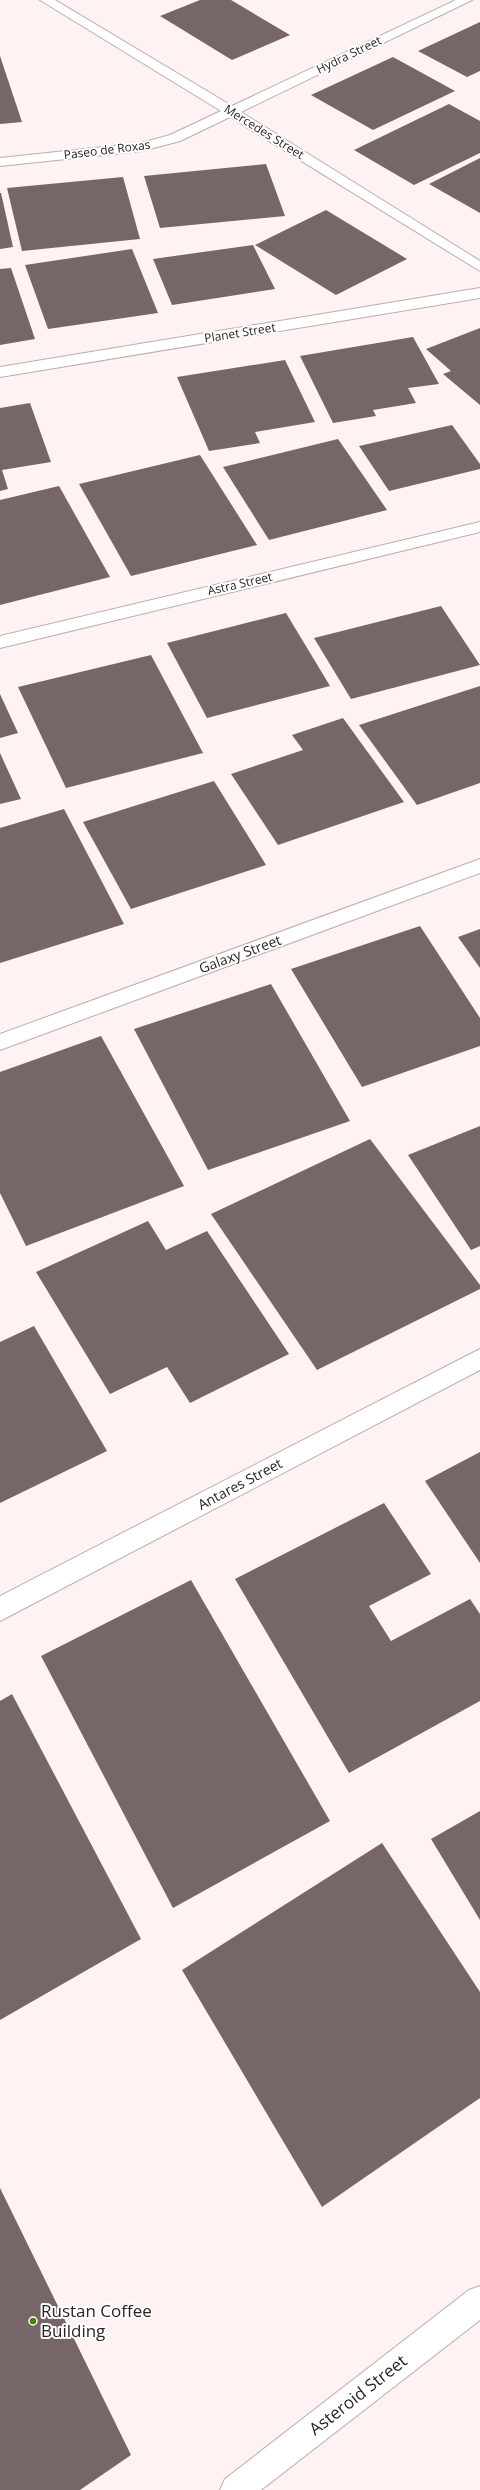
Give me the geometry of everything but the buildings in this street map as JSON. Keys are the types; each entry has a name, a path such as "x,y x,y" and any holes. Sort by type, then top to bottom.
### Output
{"street":[{"name":"Mercedes Street","path":"46,0 232,112 480,267"},
{"name":"Hydra Street","path":"232,112 466,0"},
{"name":"Paseo de Roxas","path":"0,162 142,147 175,138 232,112"},
{"name":"Planet Street","path":"0,372 480,294"},
{"name":"Astra Street","path":"0,642 480,527"},
{"name":"Galaxy Street","path":"0,1042 480,866"},
{"name":"Antares Street","path":"0,1609 480,1359"},
{"name":"Asteroid Street","path":"236,2490 480,2301"}],"place":[{"name":"Rustan Coffee Building","path":"33,2321"}]}
